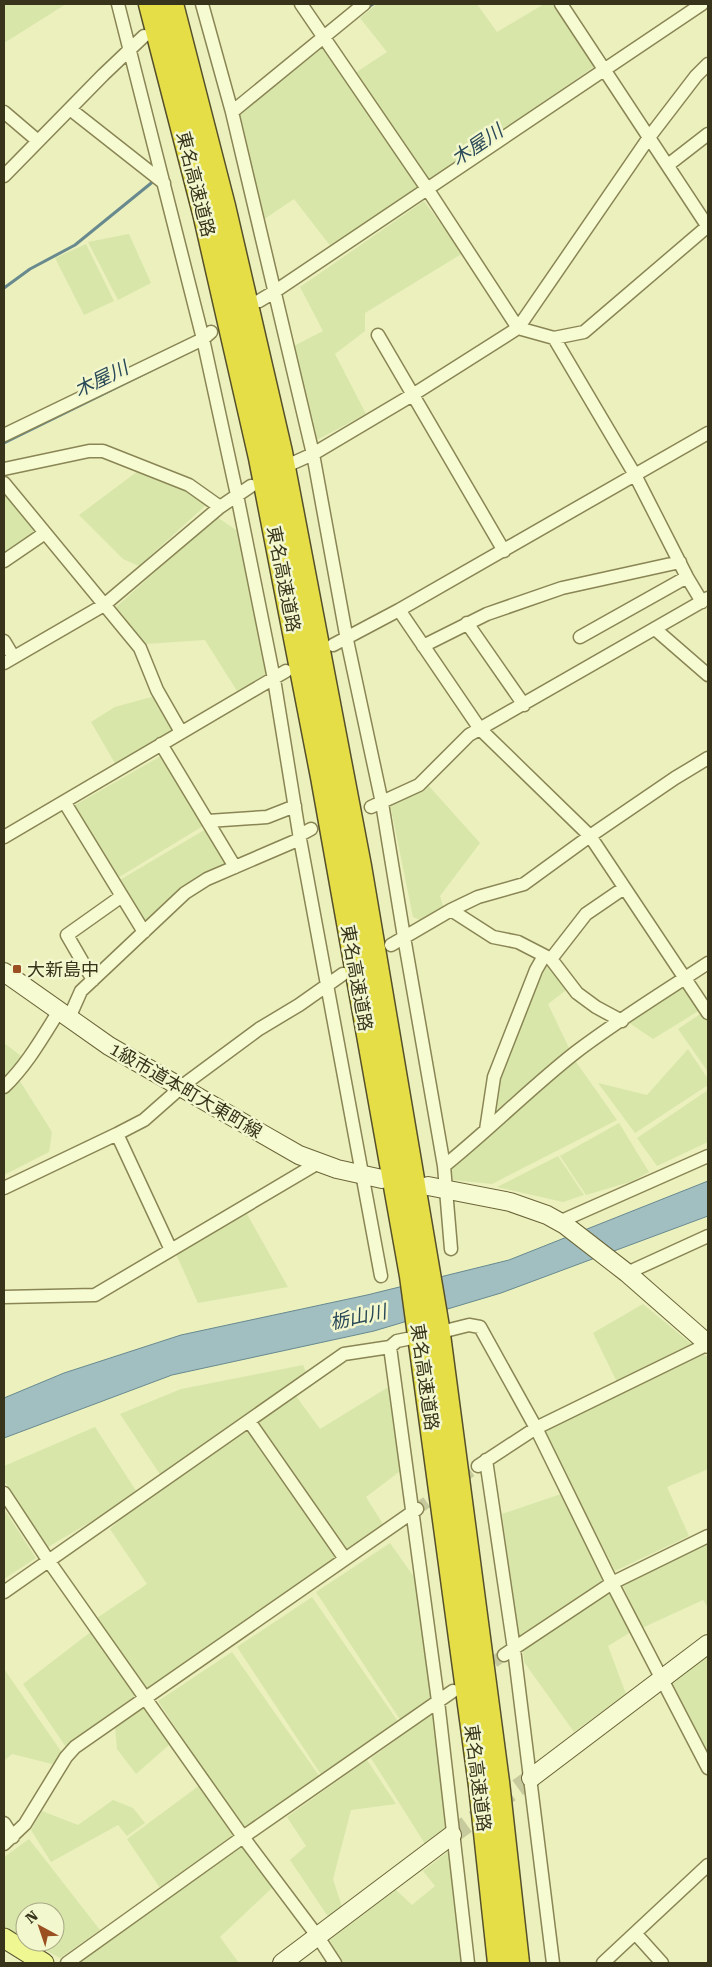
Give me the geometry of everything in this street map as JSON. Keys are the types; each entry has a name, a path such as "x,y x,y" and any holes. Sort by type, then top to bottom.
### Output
{"highway":[{"name":"東名高速道路","path":"150,4 204,213 260,458 419,1273"},
{"name":"東名高速道路","path":"172,4 224,206 281,452 360,866 419,1273 498,1782 518,1963"},
{"name":"東名高速道路","path":"428,1331 499,1963"}],"main road":[{"path":"4,1938 44,1963"}],"street":[{"path":"118,4 206,340 274,679 300,837 381,1276"},
{"path":"202,4 232,112 313,454 377,805 404,938 444,1166 451,1249"},
{"path":"301,4 518,328 554,338 584,332 708,226 561,4"},
{"path":"232,112 364,4"},
{"path":"259,301 275,297 702,4"},
{"path":"4,176 144,36"},
{"path":"293,463 313,454 414,394 518,328 650,136 696,76 708,64"},
{"path":"70,109 164,183"},
{"path":"4,112 38,141"},
{"path":"668,165 708,134"},
{"path":"378,335 504,551"},
{"path":"377,805 420,785 460,742 480,729 705,600 687,577 635,475 554,338"},
{"path":"4,435 206,340"},
{"path":"333,645 347,640 708,433"},
{"path":"4,469 89,451 103,451 189,485 220,507"},
{"path":"4,483 140,648 157,690 181,732"},
{"path":"4,641 9,660 104,605 220,507 251,486"},
{"path":"4,561 45,533"},
{"path":"423,646 487,614 562,588 680,562"},
{"path":"580,636 687,577"},
{"path":"399,610 480,729 590,836 708,1014"},
{"path":"468,623 524,705"},
{"path":"655,629 708,675"},
{"path":"4,837 65,803 286,671"},
{"path":"161,744 235,867"},
{"path":"391,945 451,910 478,897 524,884 590,836 675,778 708,758"},
{"path":"65,803 144,932"},
{"path":"208,822 268,817 295,806"},
{"path":"4,1087 25,1064 81,991 185,893 207,879 300,837 311,829"},
{"path":"486,1130 494,1077 536,970 586,914 624,888"},
{"path":"93,980 67,935 122,896"},
{"path":"451,910 494,937 518,942 548,958 576,993 596,1007 622,1021"},
{"path":"444,1166 478,1139 576,1052 708,963"},
{"name":"1級市道本町大東町線","path":"4,972 109,1046 300,1155 318,1163 382,1179"},
{"path":"4,1188 144,1120 180,1088 259,1029 343,974"},
{"path":"117,1134 170,1250"},
{"path":"562,1223 708,1156"},
{"path":"4,1297 95,1295 318,1163"},
{"path":"428,1186 510,1202 534,1210 562,1223 625,1271 708,1344 536,1428 482,1463 509,1652 531,1778 553,1963"},
{"path":"625,1271 708,1236"},
{"path":"4,1592 344,1354 390,1347 397,1341 428,1331 470,1325 480,1327 536,1428 612,1583 708,1768"},
{"path":"390,1347 415,1511 468,1963"},
{"path":"250,1421 345,1559"},
{"path":"4,1493 48,1560 243,1837 318,1937 335,1963"},
{"path":"4,1823 9,1841 26,1824 66,1756 75,1747 145,1696 415,1511"},
{"path":"509,1652 612,1583 708,1536"},
{"path":"531,1778 708,1644"},
{"path":"67,1963 452,1691"},
{"path":"282,1963 452,1835"},
{"path":"603,1963 708,1865"},
{"path":"635,1933 662,1963"}],"green space":[{"path":"4,4 66,4 4,43"},
{"path":"377,4 477,4 497,32 544,4 554,4 595,66 428,181 355,73 387,52 360,18"},
{"path":"322,44 420,186 332,248 294,199 263,220 237,117"},
{"path":"424,201 463,253 365,313 365,331 335,354 366,414 315,441 292,347 323,331 300,287"},
{"path":"129,234 151,283 118,300 88,242"},
{"path":"86,244 114,301 84,315 55,258"},
{"path":"138,471 188,490 206,505 139,566 123,559 79,515"},
{"path":"4,494 40,535 4,557"},
{"path":"217,517 239,532 266,676 237,691 205,640 145,644 116,607"},
{"path":"155,696 175,729 116,765 91,722 115,707"},
{"path":"161,756 203,826 116,879 75,805"},
{"path":"428,785 480,843 440,896 443,906 420,920 413,917 390,804 426,788"},
{"path":"206,829 228,865 144,926 118,881"},
{"path":"548,963 569,988 548,1004 569,1048 493,1113 497,1085 524,1014"},
{"path":"685,984 700,1010 653,1039 628,1022"},
{"path":"703,1012 708,1019 708,1072 678,1029"},
{"path":"4,1043 25,1059 4,1082"},
{"path":"688,1049 708,1079 708,1085 635,1133 598,1083 647,1095"},
{"path":"574,1059 617,1120 492,1184 453,1180 451,1168"},
{"path":"18,1078 52,1132 49,1152 4,1175 4,1090"},
{"path":"708,1090 708,1142 657,1166 637,1138"},
{"path":"619,1123 649,1172 633,1181 586,1195 560,1156"},
{"path":"558,1156 584,1195 563,1202 497,1187"},
{"path":"247,1214 288,1287 198,1303 176,1254"},
{"path":"643,1304 694,1346 617,1382 593,1333"},
{"path":"704,1354 708,1358 708,1469 667,1487 689,1536 615,1571 544,1431"},
{"path":"303,1365 307,1375 161,1476 120,1414 181,1389"},
{"path":"390,1386 403,1469 366,1497 383,1524 346,1549 258,1421 296,1396 320,1429"},
{"path":"249,1426 339,1556 146,1690 97,1618 147,1584 110,1529 134,1507"},
{"path":"95,1427 138,1494 48,1547 4,1481 4,1466"},
{"path":"561,1494 604,1579 519,1639 502,1514"},
{"path":"4,1509 36,1558 4,1579"},
{"path":"708,1542 708,1608 703,1600 642,1628 622,1584"},
{"path":"390,1543 419,1584 431,1700 401,1721 316,1592"},
{"path":"611,1590 631,1632 608,1646 626,1694 574,1732 524,1662 523,1650"},
{"path":"312,1597 399,1723 322,1776 237,1647"},
{"path":"92,1631 136,1695 68,1750 23,1684"},
{"path":"232,1652 320,1777 243,1830 158,1701"},
{"path":"708,1653 708,1756 670,1681"},
{"path":"4,1669 63,1754 52,1764 12,1754 4,1761"},
{"path":"145,1704 169,1745 136,1774 117,1749 115,1727"},
{"path":"435,1712 447,1827 425,1844 371,1758"},
{"path":"367,1760 396,1804 351,1810 333,1879 344,1913 331,1921 290,1860 306,1846 287,1817"},
{"path":"200,1785 236,1835 160,1888 127,1839"},
{"path":"113,1800 133,1808 145,1823 127,1836 118,1825 51,1862 31,1830 42,1811 78,1825"},
{"path":"29,1839 100,1930 60,1958 49,1952 65,1952 65,1902 15,1902 15,1934 4,1928 4,1857"},
{"path":"243,1844 272,1888 220,1937 239,1963 77,1963"},
{"path":"449,1851 461,1963 341,1963 327,1942 396,1890 412,1905 435,1886 423,1871"}],"water":[{"name":"栃山川","path":"708,1181 708,1216 501,1293 374,1331 172,1375 4,1438 4,1398 64,1373 181,1335 367,1295 509,1260"}],"waterway":[{"path":"367,8 373,4"},
{"path":"4,288 30,269 75,245 155,180"},
{"name":"木屋川","path":"4,443 201,346"}],"tunnel":[{"path":"417,1509 478,1466"},
{"path":"479,1672 504,1655"},
{"path":"452,1835 531,1778"}],"place":[{"name":"大新島中","path":"17,969"}]}
